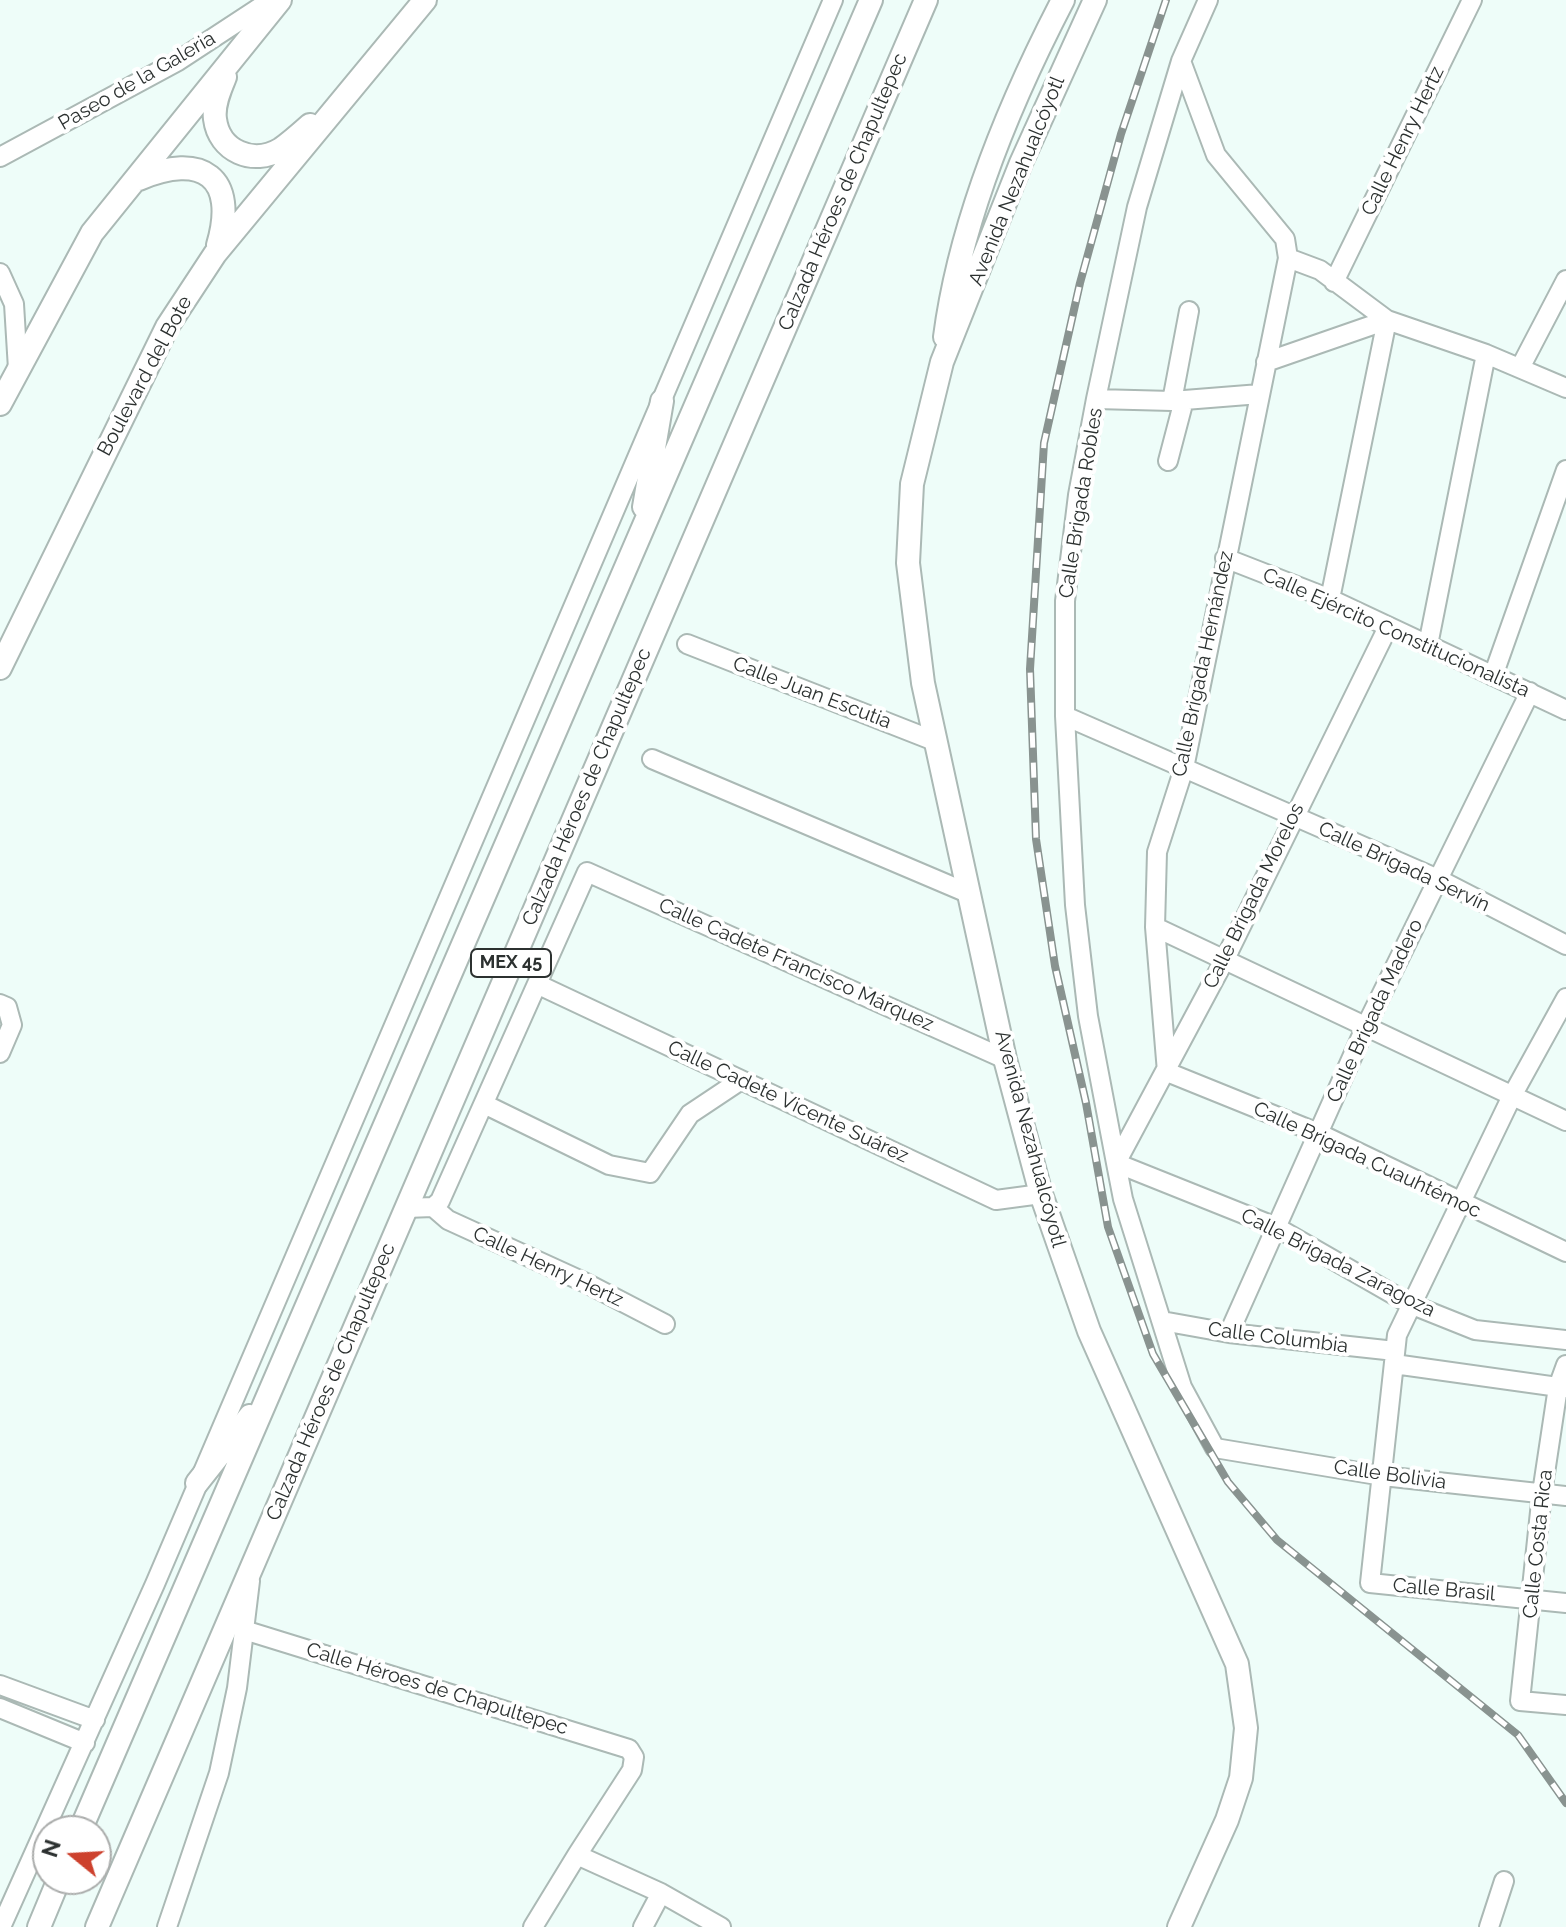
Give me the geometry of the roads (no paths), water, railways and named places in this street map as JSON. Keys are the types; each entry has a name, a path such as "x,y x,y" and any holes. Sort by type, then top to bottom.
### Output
{"main road":[{"path":"0,404 92,233 280,0"},
{"name":"Boulevard del Bote","path":"0,668 128,401 167,327 215,254 425,0"},
{"name":"MEX 45","path":"87,1815 871,0"},
{"name":"Calzada Héroes de Chapultepec","path":"97,1927 926,0"},
{"name":"Avenida Nezahualcóyotl","path":"1063,0 1017,95 950,297 942,362 918,453 908,519 914,632 1005,1059 1041,1194 1089,1331 1237,1664 1244,1698 1245,1758 1236,1796 1179,1927"},
{"name":"Avenida Nezahualcóyotl","path":"942,362 972,294 1021,163 1095,0"},
{"path":"229,64 214,117 221,140 242,155 260,156 279,150 349,94"},
{"path":"136,180 167,167 186,167 210,177 223,196 226,213 215,254"},
{"path":"638,542 662,401"},
{"path":"197,1483 269,1393"},
{"path":"39,1927 52,1895"}],"street":[{"name":"Paseo de la Galeria","path":"0,157 178,61 271,0"},
{"path":"1,1927 95,1720 833,0"},
{"name":"Calle Brigada Robles","path":"1208,0 1181,61 1137,207 1096,399 1078,495 1065,601 1065,716 1075,905 1088,1016 1123,1199 1182,1387 1215,1448"},
{"name":"Calle Henry Hertz","path":"1334,282 1472,0"},
{"path":"1181,61 1216,155 1285,239 1288,258 1320,270 1387,320 1486,354 1566,388"},
{"name":"Calle Brigada Hernández","path":"1167,1072 1155,927 1157,852 1184,768 1288,258"},
{"path":"0,273 14,304 18,369"},
{"path":"1520,368 1564,287"},
{"path":"1168,461 1189,311"},
{"path":"1266,362 1387,320"},
{"path":"1330,599 1387,320"},
{"path":"1428,645 1486,354"},
{"path":"1096,399 1178,400 1260,394"},
{"path":"1493,676 1566,470"},
{"name":"Calle Ejército Constitucionalista","path":"1225,558 1330,599 1566,710"},
{"name":"Calle Brigada Morelos","path":"1116,1163 1224,961 1388,627"},
{"name":"Calle Juan Escutia","path":"687,644 937,742"},
{"name":"Calle Brigada Madero","path":"1229,1333 1366,1026 1530,692"},
{"name":"Calle Brigada Servín","path":"1065,716 1438,879 1566,945"},
{"path":"652,759 970,894"},
{"name":"Calle Cadete Francisco Márquez","path":"539,985 587,872 1005,1059"},
{"path":"1155,927 1566,1121"},
{"path":"406,1208 433,1207 440,1201 539,985"},
{"name":"Calle Cadete Vicente Suárez","path":"539,985 996,1200 1041,1194"},
{"path":"1383,1476 1397,1335 1512,1096 1566,998"},
{"path":"0,1004 7,1007 12,1025 0,1053"},
{"name":"Calle Brigada Cuauhtémoc","path":"1167,1072 1318,1133 1566,1252"},
{"path":"484,1104 609,1165 650,1173 690,1114 741,1080"},
{"name":"Calle Brigada Zaragoza","path":"1116,1163 1276,1227 1410,1304 1475,1330 1566,1340"},
{"name":"Calle Henry Hertz","path":"433,1207 448,1220 586,1283 665,1324"},
{"name":"Calle Columbia","path":"1162,1321 1562,1387"},
{"name":"Calle Costa Rica","path":"1566,1365 1542,1493 1520,1701 1566,1705"},
{"name":"Calle Bolivia","path":"1215,1448 1383,1476 1566,1496"},
{"name":"Calle Brasil","path":"1383,1476 1370,1583 1566,1603"},
{"path":"167,1927 219,1773 237,1688 252,1566"},
{"name":"Calle Héroes de Chapultepec","path":"244,1630 629,1749 634,1757 632,1770 577,1855"},
{"path":"0,1685 95,1720"},
{"path":"0,1708 85,1743"},
{"path":"533,1927 577,1855 661,1893 721,1927"},
{"path":"1489,1927 1504,1881"},
{"path":"643,1927 661,1893"}],"railway":[{"path":"1166,0 1121,134 1080,283 1044,443 1030,669 1036,839 1055,966 1086,1103 1108,1227 1153,1354 1228,1482 1277,1540 1518,1735 1566,1803"}]}
